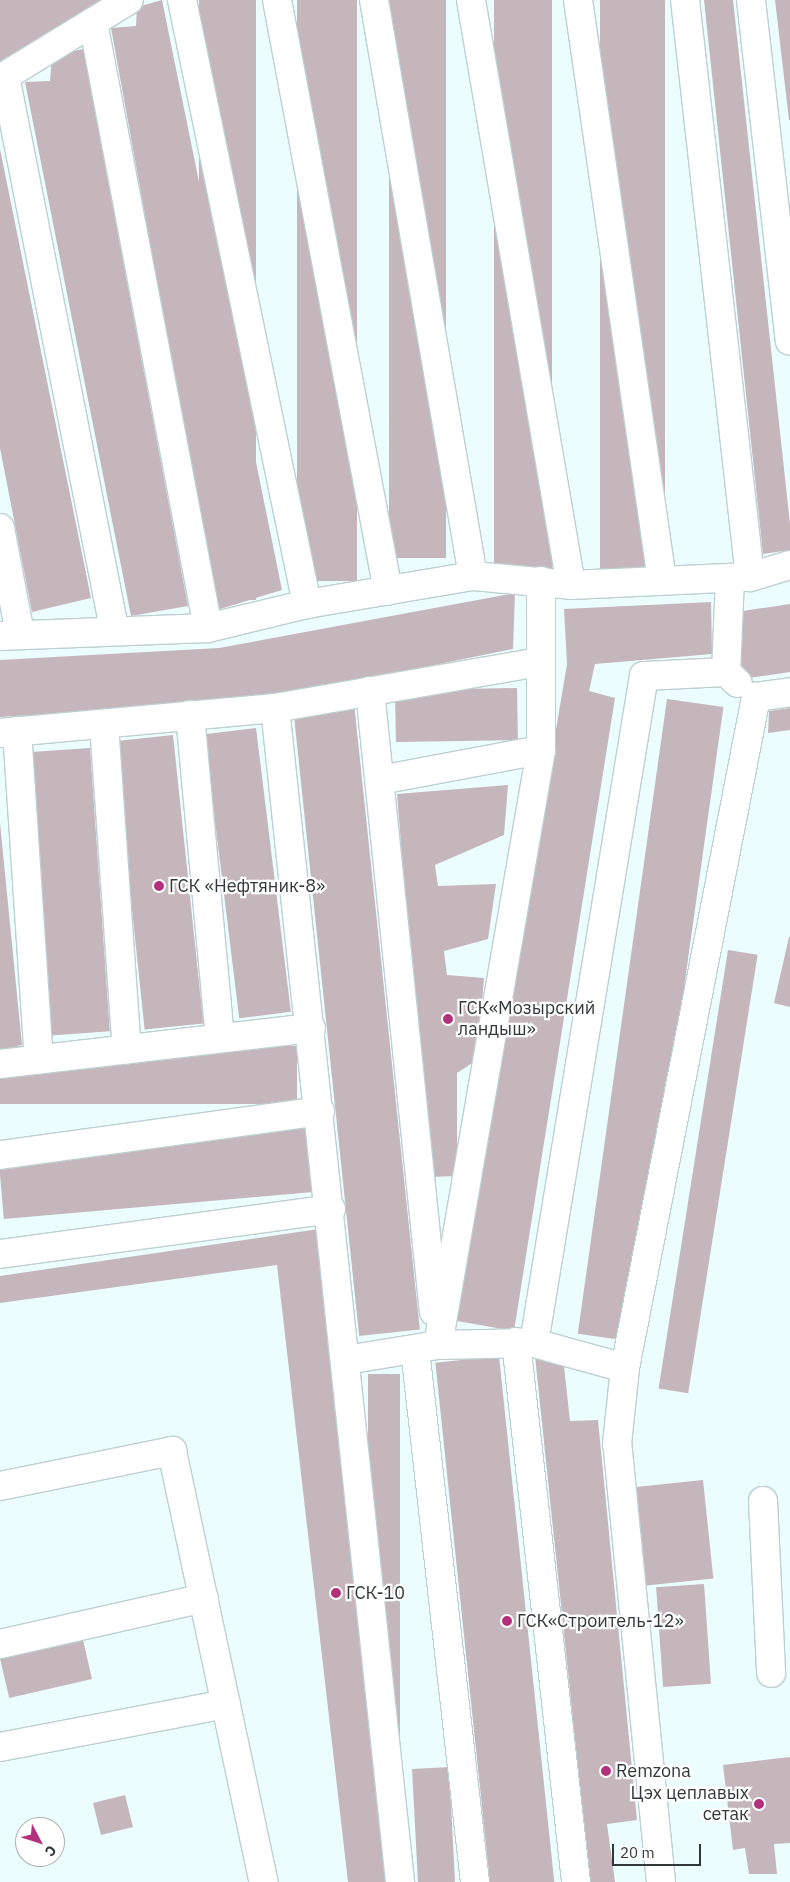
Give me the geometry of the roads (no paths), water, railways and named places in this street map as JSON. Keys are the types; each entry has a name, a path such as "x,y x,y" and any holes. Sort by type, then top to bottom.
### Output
{"lane":[{"path":"114,628 2,78 129,0"},
{"path":"182,0 307,604"},
{"path":"277,0 388,591"},
{"path":"374,0 473,576"},
{"path":"471,0 571,585"},
{"path":"578,0 662,580"},
{"path":"684,0 740,578 726,672"},
{"path":"751,0 790,341"},
{"path":"93,22 208,628"},
{"path":"0,528 10,635 114,628 208,628 307,604 473,576 571,585 740,578 790,565"},
{"path":"426,1348 541,750 539,662 541,581"},
{"path":"39,1059 8,732 275,708 539,662"},
{"path":"576,1882 525,1343 644,676 726,672 756,698"},
{"path":"370,691 380,780 426,1348 475,1882"},
{"path":"756,698 790,692"},
{"path":"661,1882 617,1444 625,1368 756,698"},
{"path":"275,708 331,1209 400,1882"},
{"path":"190,715 220,1038"},
{"path":"104,724 127,1049"},
{"path":"380,780 541,750"},
{"path":"0,1064 311,1028"},
{"path":"0,1155 320,1111"},
{"path":"0,1254 331,1209"},
{"path":"346,1360 426,1348 525,1343 625,1368"},
{"path":"0,1486 172,1451 264,1882"},
{"path":"763,1501 771,1673"},
{"path":"0,1644 204,1598"},
{"path":"0,1747 226,1704"}],"place":[{"name":"ГСК «Нефтяник-8»","path":"159,886"},
{"name":"ГСК«Мозырский ландыш»","path":"448,1019"},
{"name":"ГСК-10","path":"336,1593"},
{"name":"ГСК«Строитель-12»","path":"507,1621"},
{"name":"Remzona","path":"606,1771"},
{"name":"Цэх цеплавых сетак","path":"759,1804"}]}
